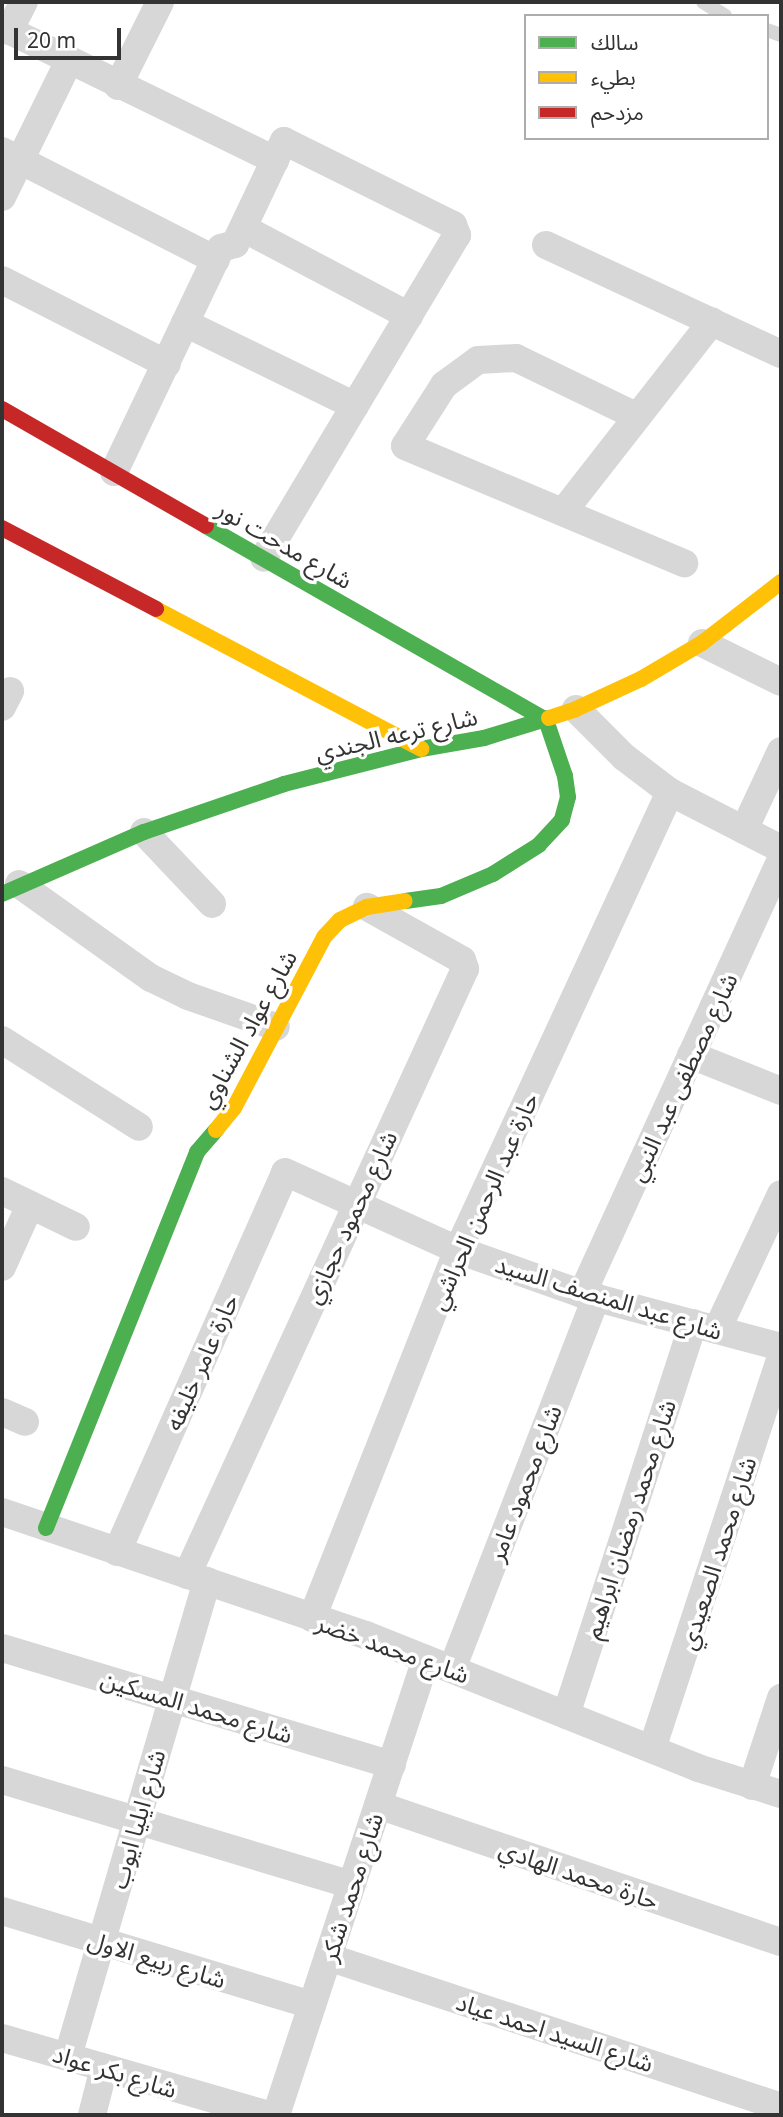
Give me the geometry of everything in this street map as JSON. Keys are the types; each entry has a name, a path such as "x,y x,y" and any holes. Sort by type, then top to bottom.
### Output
{"street":[{"path":"24,2 5,29 275,160"},
{"path":"118,86 160,2"},
{"path":"2,197 11,156 69,61"},
{"path":"114,472 221,248 235,244 284,141 453,225 457,235 264,558"},
{"path":"11,156 216,260"},
{"path":"243,228 409,316"},
{"path":"546,245 781,354"},
{"path":"2,279 167,364"},
{"path":"563,512 712,321"},
{"path":"186,323 355,406"},
{"path":"636,416 516,358 478,360 444,384 405,446 684,563"},
{"name":"شارع مدحت نور","path":"2,409 546,720"},
{"path":"2,528 421,749"},
{"name":"شارع ترعه الجندي","path":"10,889 144,832 284,783 421,749 484,738 576,709 641,679 702,643 781,582"},
{"path":"702,643 781,682"},
{"path":"576,709 624,757 670,792 781,849"},
{"name":"شارع عواد الشناوي","path":"46,1528 197,1152 234,1108 324,937 340,920 367,907 441,896 493,874 539,845 562,820 568,797 565,776 546,720"},
{"path":"744,830 781,751"},
{"name":"حارة عبد الرحمن الحراشي","path":"312,1618 458,1250 670,792"},
{"path":"144,832 212,904"},
{"name":"شارع مصطفى عبد النبي","path":"589,1296 691,1055 781,859"},
{"path":"10,889 152,978 188,996 276,1027"},
{"name":"شارع محمود حجازي","path":"197,1578 355,1204 466,969 462,960 367,907"},
{"path":"2,1040 139,1127"},
{"path":"691,1055 781,1091"},
{"name":"شارع عبد المنصف السيد","path":"285,1172 458,1250 589,1296 781,1347"},
{"name":"حارة عامر خليفه","path":"117,1552 285,1172"},
{"path":"2,1192 76,1227"},
{"name":"شارع محمد رمضان ابراهيم","path":"566,1715 705,1327 781,1194"},
{"path":"2,1267 30,1205"},
{"name":"شارع محمود عامر","path":"452,1669 589,1296"},
{"name":"شارع محمد الصعيدي","path":"652,1749 781,1357"},
{"name":"شارع محمد خضر","path":"2,1512 426,1659 652,1749 781,1794"},
{"name":"شارع ايليا ايوب","path":"68,2056 173,1698 197,1578"},
{"name":"شارع محمد المسكين","path":"2,1648 392,1765"},
{"name":"شارع محمد شكر","path":"276,2115 426,1659"},
{"path":"752,1786 781,1698"},
{"path":"2,1780 352,1885"},
{"name":"حارة محمد الهادي","path":"378,1805 781,1942"},
{"name":"شارع ربيع الاول","path":"2,1912 312,2005"},
{"name":"شارع السيد احمد عياد","path":"328,1957 781,2107"},
{"name":"شارع بكر عواد","path":"2,2038 68,2056 231,2110 268,2115"},
{"path":"92,2115 104,2068"}],"lane":[{"path":"703,2 722,14"}],"traffic: fast":[{"path":"206,526 546,720 565,776 568,797 562,820 539,845 493,874 441,896 405,901"},
{"path":"2,894 144,832 284,784 421,749 484,738 549,718"},
{"path":"46,1528 197,1152 216,1130"}],"traffic: slow":[{"path":"549,718 576,709 641,679 702,643 781,582"},
{"path":"156,609 421,749"},
{"path":"216,1130 234,1108 324,937 340,920 367,907 405,901"}],"traffic: jam":[{"path":"2,409 206,526"},
{"path":"2,528 156,609"}]}
